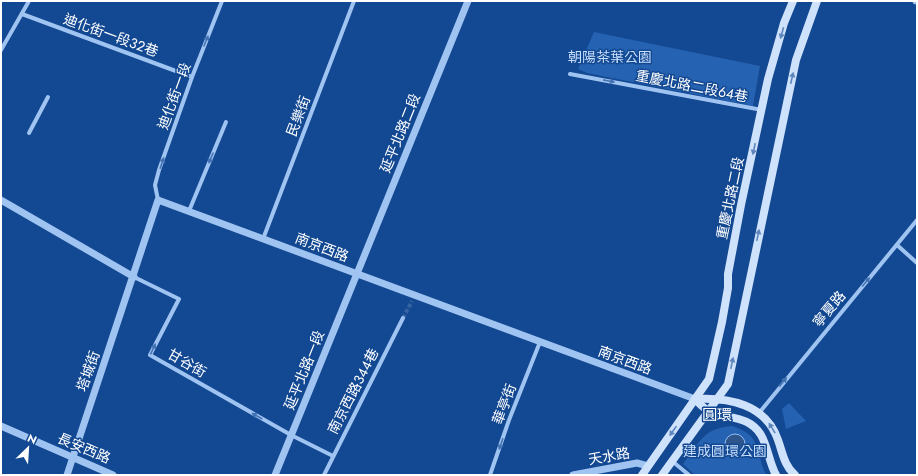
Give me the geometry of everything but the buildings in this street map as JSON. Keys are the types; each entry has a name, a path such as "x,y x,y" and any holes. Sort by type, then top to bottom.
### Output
{"main road":[{"name":"重慶北路二段","path":"642,475 709,379 715,357 728,288 728,274 768,79 784,23 793,1"},
{"path":"662,475 728,384 792,81 800,49 817,1"},
{"name":"南京西路","path":"695,399 718,398 739,403 760,413 776,432 786,464 795,475"},
{"name":"南京西路","path":"695,399 708,411"},
{"path":"708,411 735,417 745,421 755,428 766,446 770,463 776,475"}],"street":[{"path":"1,50 29,1"},
{"name":"迪化街一段","path":"158,200 155,185 159,170 192,77 222,1"},
{"name":"民樂街","path":"263,239 354,1"},
{"name":"延平北路二段","path":"357,275 468,1"},
{"name":"迪化街一段32巷","path":"22,14 192,77"},
{"name":"重慶北路二段64巷","path":"570,74 762,110"},
{"path":"29,133 48,97"},
{"path":"189,211 226,122"},
{"path":"1,200 134,277 158,200"},
{"name":"南京西路","path":"158,200 357,275 413,299 540,342 695,399"},
{"name":"寧夏路","path":"760,413 917,220"},
{"path":"897,245 917,263"},
{"name":"延平北路一段","path":"275,475 357,275"},
{"name":"甘谷街","path":"134,277 179,299 150,355 291,435"},
{"name":"塔城街","path":"67,475 72,456 134,277"},
{"name":"南京西路344巷","path":"324,475 403,318"},
{"name":"華亭街","path":"490,475 509,420 540,342"},
{"name":"長安西路","path":"1,426 113,475"},
{"path":"291,435 333,456"},
{"path":"672,461 689,475"},
{"name":"天水路","path":"573,475 637,463 648,466"}],"green space":[{"name":"朝陽茶葉公園","path":"594,32 760,66 753,106 587,73 578,69"},
{"path":"789,403 806,421 786,429 782,409"},
{"name":"建成圓環公園","path":"732,426 749,434 756,445 766,475 695,475 683,464 698,443 708,433 722,427"}],"shaded area":[{"path":"735,434 742,437 745,444 742,451 735,454 728,451 725,444 728,437"}],"tunnel":[{"path":"403,318 412,301"}],"district":[{"name":"圓環","path":"717,415"}]}
